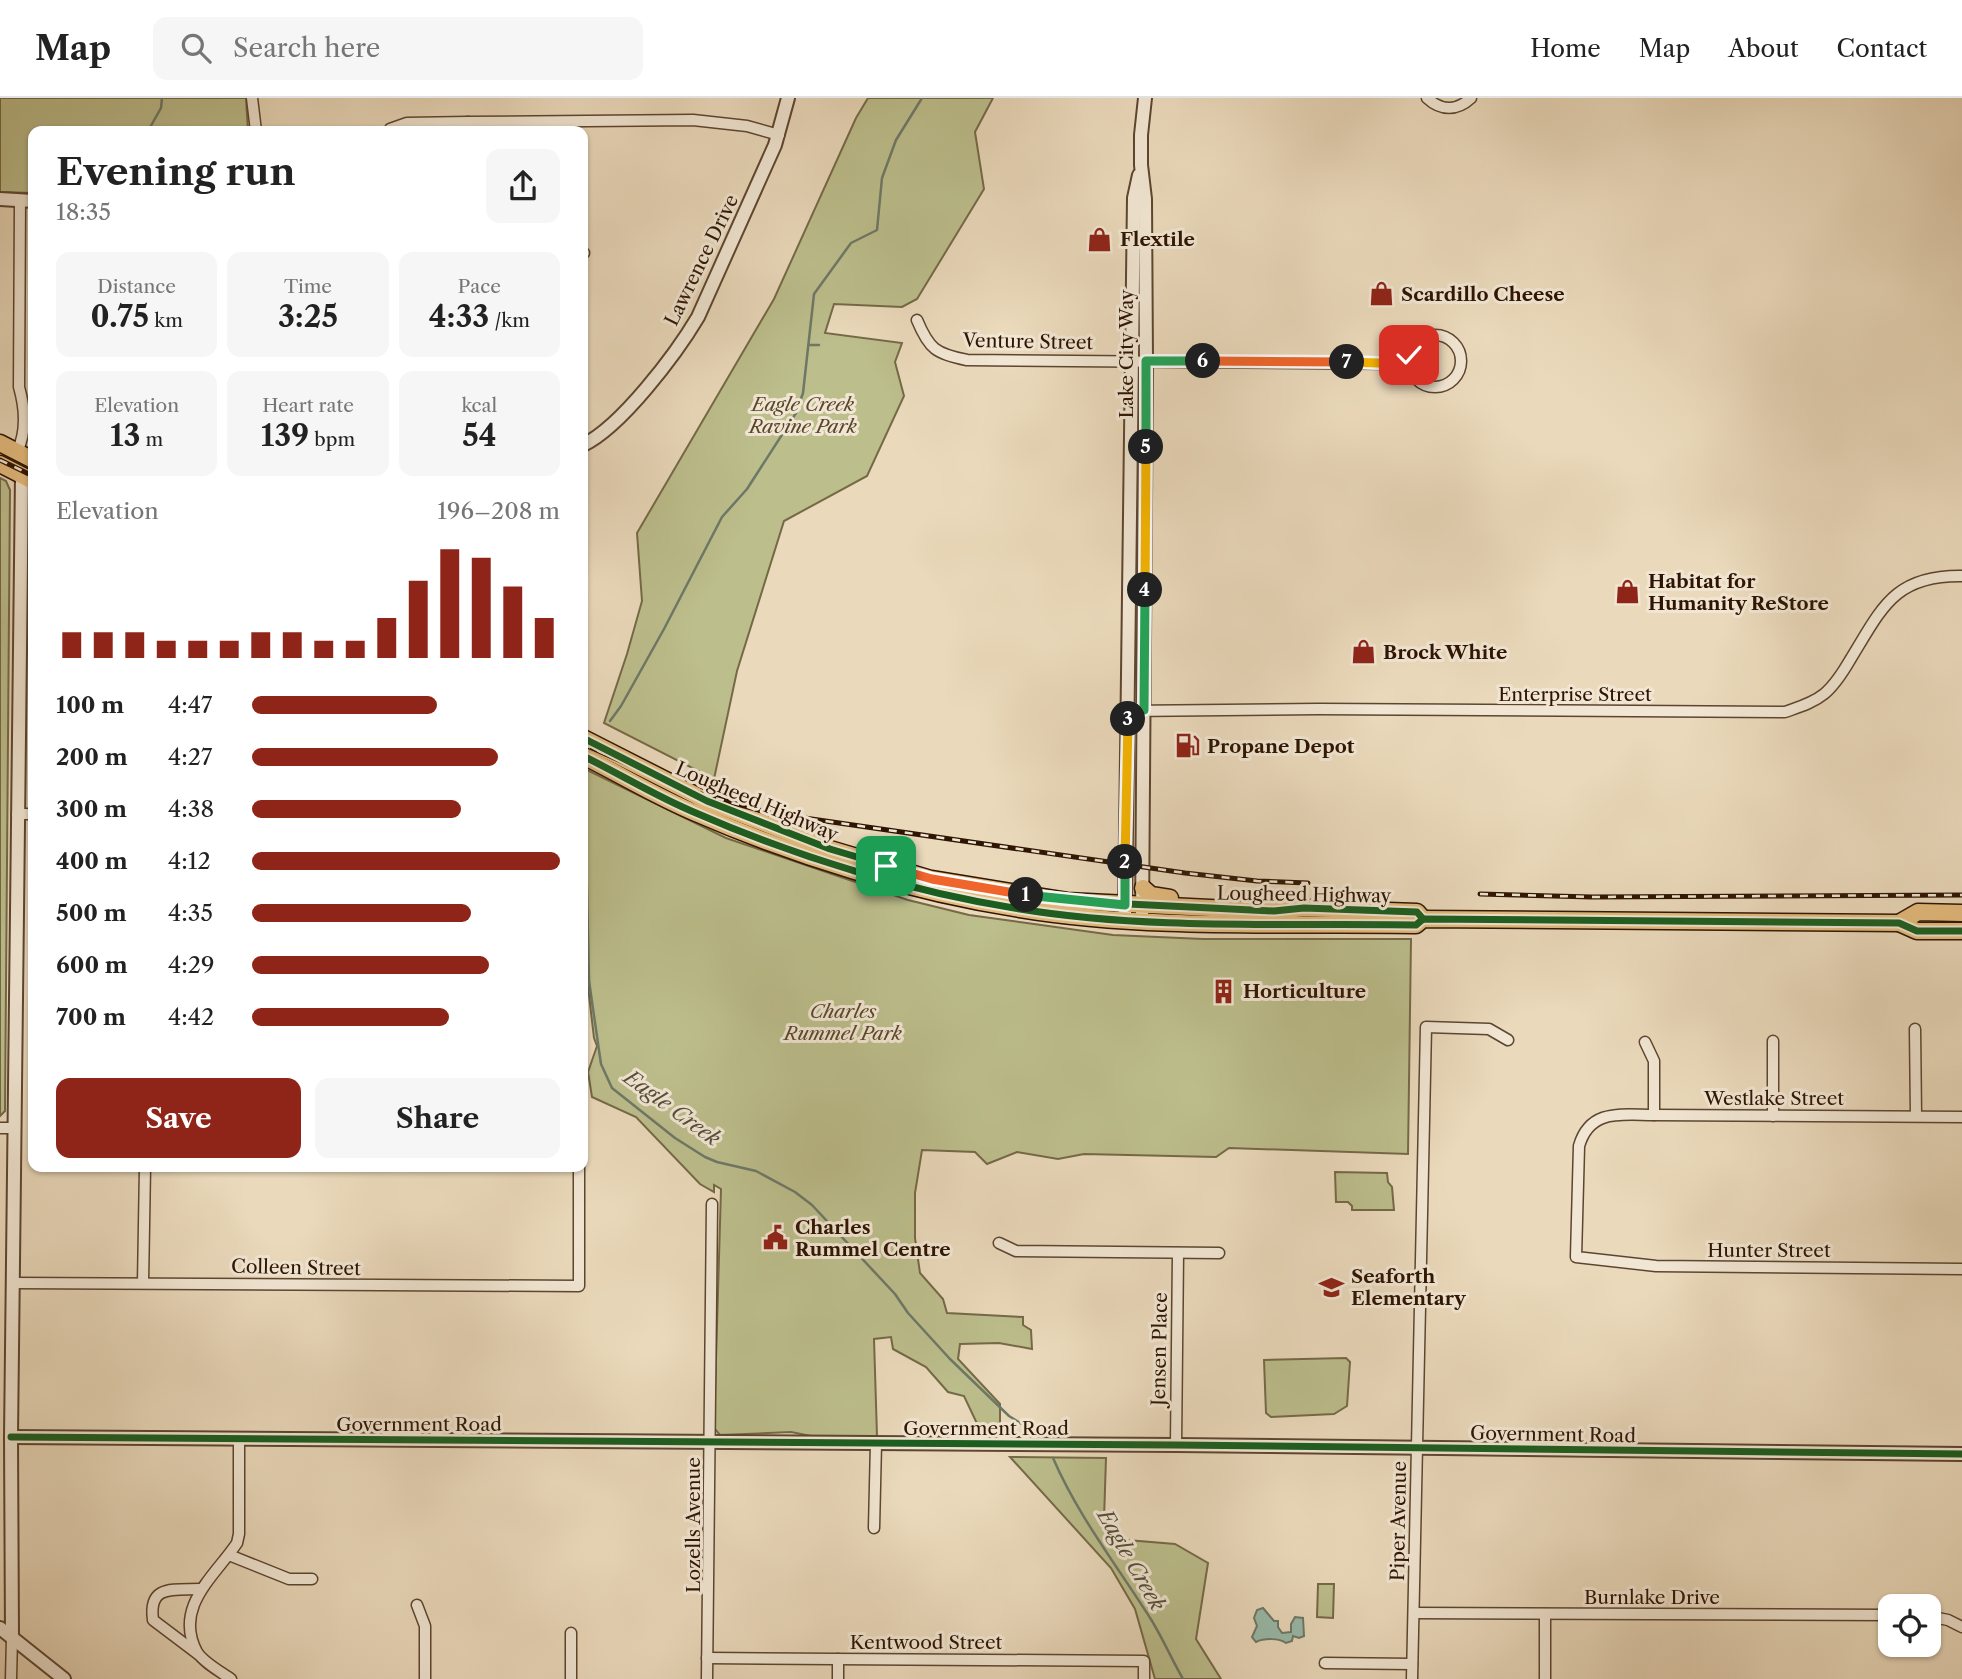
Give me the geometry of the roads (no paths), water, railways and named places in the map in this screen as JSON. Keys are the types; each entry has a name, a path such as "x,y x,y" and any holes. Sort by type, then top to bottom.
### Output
{"main road":[{"path":"0,443 28,458"},
{"path":"0,464 27,478"},
{"name":"Lougheed Highway","path":"588,741 707,801 830,849 932,879 1125,913"},
{"name":"Lougheed Highway","path":"588,758 703,816 764,840 887,879 966,900 1023,910 1416,925 1423,919 1899,923 1917,931 1962,931"},
{"path":"1143,888 1151,895 1160,897 1293,902 1304,908"},
{"name":"Lougheed Highway","path":"1142,914 1304,908 1417,912 1423,919"},
{"name":"Lougheed Highway","path":"1899,923 1918,912 1962,912"}],"street":[{"path":"252,98 255,126"},
{"name":"Lawrence Drive","path":"588,442 620,419 691,329 709,295 779,135 788,98"},
{"name":"Lake City Way","path":"1125,913 1134,198 1141,165 1145,98"},
{"path":"1427,98 1437,106 1446,108 1464,104 1471,98"},
{"path":"498,126 693,120 747,126 779,135"},
{"path":"398,126 407,123 451,126"},
{"name":"Lake City Way","path":"1141,165 1145,199 1146,361 1142,914"},
{"path":"0,199 27,201 19,387 24,403 24,421 17,452"},
{"name":"Venture Street","path":"918,320 924,337 934,350 967,360 1409,364"},
{"path":"1426,336 1444,336 1451,340 1461,355 1459,372 1454,380 1438,387 1430,387 1416,379 1409,364 1413,347 1426,336"},
{"path":"12,1679 13,1283 7,1128 27,478"},
{"name":"Enterprise Street","path":"1128,711 1785,712 1824,695 1838,679 1882,608 1900,590 1940,576 1962,576"},
{"path":"17,814 28,814"},
{"name":"Piper Avenue","path":"1412,1679 1426,1027 1489,1029 1508,1040"},
{"path":"1915,1029 1916,1116"},
{"path":"1773,1041 1773,1115"},
{"path":"1645,1042 1654,1061 1654,1115"},
{"name":"Westlake Street","path":"1576,1257 1579,1146 1588,1126 1597,1119 1609,1115 1962,1116"},
{"path":"144,1283 145,1172"},
{"name":"Colleen Street","path":"13,1283 579,1286 579,1172"},
{"name":"Lozells Avenue","path":"707,1679 712,1204"},
{"path":"999,1243 1016,1251 1219,1253"},
{"name":"Jensen Place","path":"1176,1445 1178,1253"},
{"name":"Hunter Street","path":"1576,1257 1656,1266 1962,1269"},
{"name":"Government Road","path":"11,1437 1176,1445 1962,1454"},
{"path":"198,1654 191,1634 191,1616 200,1589 229,1555 239,1534 239,1438"},
{"path":"874,1528 876,1443"},
{"path":"229,1555 289,1579 312,1578"},
{"path":"200,1589 164,1591 155,1597 151,1606 153,1620 231,1679"},
{"path":"417,1605 425,1626 425,1679"},
{"name":"Burnlake Drive","path":"1414,1612 1878,1615"},
{"path":"1545,1614 1545,1679"},
{"path":"1941,1619 1962,1627"},
{"path":"0,1628 64,1679"},
{"path":"571,1633 571,1679"},
{"name":"Kentwood Street","path":"707,1658 1144,1661 1144,1679"},
{"path":"838,1659 838,1679"},
{"path":"1325,1663 1412,1664"}],"waterway":[{"path":"151,126 161,108 162,98"},
{"name":"Eagle Creek","path":"610,721 664,629 722,517 747,489 796,413 803,393 814,294 851,243 877,230 882,178 896,140 922,98"},
{"path":"809,345 819,345"},
{"name":"Eagle Creek","path":"588,935 589,981 601,1064 612,1088 675,1138 705,1157 756,1171 795,1192 812,1205 895,1294 908,1313 950,1359 1009,1416 1033,1431"},
{"name":"Eagle Creek","path":"1053,1458 1074,1500 1152,1621 1183,1679"}],"railway":[{"path":"0,460 28,474"},
{"path":"588,746 686,790 770,813 1185,873 1257,881 1308,883"},
{"path":"1480,894 1592,897 1962,895"}],"place":[{"name":"Flextile","path":"1100,239"},
{"name":"Scardillo Cheese","path":"1381,294"},
{"name":"Habitat for Humanity ReStore","path":"1628,592"},
{"name":"Brock White","path":"1363,652"},
{"name":"Propane Depot","path":"1187,746"},
{"name":"Horticulture","path":"1223,991"},
{"name":"Charles Rummel Centre","path":"775,1238"},
{"name":"Seaforth Elementary","path":"1331,1287"}],"park label":[{"name":"Eagle Creek Ravine Park","path":"803,415"},
{"name":"Charles Rummel Park","path":"843,1022"}]}
